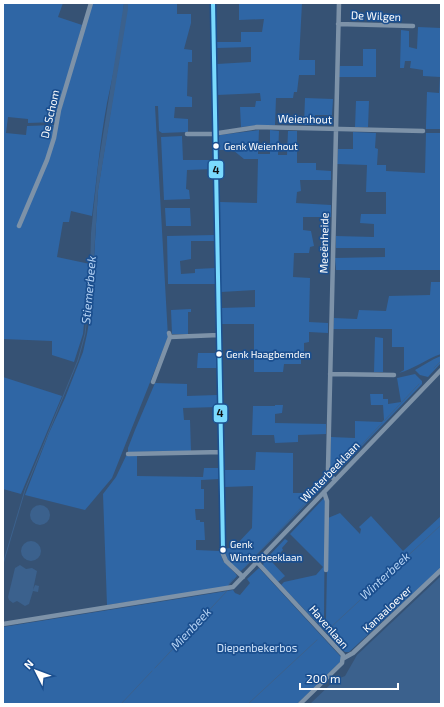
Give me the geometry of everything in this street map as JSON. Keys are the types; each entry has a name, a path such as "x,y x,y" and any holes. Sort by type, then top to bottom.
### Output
{"street":[{"name":"De Schom","path":"19,226 47,160 91,3"},
{"path":"213,3 223,554 226,561 243,577"},
{"name":"Meeënheide","path":"335,480 330,475 328,469 339,3"},
{"name":"De Wilgen","path":"338,24 413,26"},
{"name":"Weienhout","path":"187,134 215,134 257,127 423,131"},
{"path":"153,382 170,335 219,335"},
{"name":"Winterbeeklaan","path":"3,624 233,587 441,370"},
{"path":"330,374 394,375"},
{"path":"128,454 222,452"},
{"path":"324,492 327,501 326,570"},
{"name":"Havenlaan","path":"257,562 340,651 344,658 338,667 300,704"},
{"name":"Kanaaloever","path":"344,658 353,653 441,570"}],"green space":[{"path":"3,3 63,3 58,17 82,25 55,122 28,123 28,119 8,117 6,133 26,135 27,126 54,125 53,130 61,110 92,3 124,3 120,41 102,131 92,216 71,211 69,222 63,222 57,257 90,264 83,334 74,362 52,355 52,341 3,339"},
{"path":"128,3 177,3 177,14 191,14 191,23 184,49 192,50 192,62 188,62 187,96 192,97 192,107 175,107 174,118 188,119 188,132 162,133 159,131 158,106 155,106 168,337 112,478 85,510 25,495 83,352 87,334 91,310 98,190"},
{"path":"240,3 302,3 299,60 315,60 315,75 299,75 297,92 294,92 293,98 276,98 275,125 241,127 240,107 255,107 256,101 261,101 260,93 217,95 217,64 251,62 251,47 217,48 216,42 241,42 241,32 262,32 264,19 239,20"},
{"path":"418,27 441,28 441,129 426,129 427,92 439,93 440,77 423,76 423,70 410,68 411,61 405,61 404,68 400,68 401,30 409,31 409,47 417,49"},
{"path":"363,49 376,49 376,77 339,77 340,66 363,66"},
{"path":"305,98 333,99 332,115 315,115 314,125 304,125"},
{"path":"356,101 369,101 368,127 355,127"},
{"path":"259,130 258,154 270,154 270,130 279,131 278,155 287,155 288,131 297,131 297,163 316,163 316,170 331,171 331,180 300,180 301,191 297,192 296,203 331,205 331,217 303,217 303,230 311,231 314,246 310,247 309,253 294,253 293,277 310,278 309,322 328,323 328,333 309,332 309,342 304,343 304,357 301,358 301,364 284,364 283,372 254,372 254,324 221,324 221,308 255,307 255,290 221,292 220,202 257,203 258,159 244,159 233,150 219,150 219,137 220,135"},
{"path":"353,132 376,133 375,148 378,149 377,165 386,165 386,171 425,173 426,133 441,133 441,270 336,270 335,258 385,257 385,248 336,248 336,236 374,237 374,224 360,223 361,214 386,214 386,192 366,192 367,165 337,164 338,149 353,149"},
{"path":"182,136 183,160 213,160 213,169 187,170 186,189 189,190 190,199 164,200 161,137"},
{"path":"165,208 190,208 191,226 166,226"},
{"path":"215,235 215,241 191,241 191,259 180,261 181,274 195,273 195,269 216,268 216,284 168,284 167,236"},
{"path":"431,282 441,282 441,354 410,369 399,373 404,370 404,347 392,347 392,329 333,329 334,318 357,319 359,310 386,311 389,296 430,295"},
{"path":"191,309 191,312 188,312 188,334 172,334 171,310"},
{"path":"375,337 383,338 383,372 374,372"},
{"path":"198,353 217,353 218,368 197,368"},
{"path":"441,356 441,363 428,377 420,375 415,370 434,359"},
{"path":"415,374 422,381 422,384 335,474 332,474 329,471 331,437 355,438 355,421 382,422 384,420 383,405 371,405 370,394 383,394 383,399 388,399 388,404 401,402 397,378"},
{"path":"3,377 62,396 21,494 3,489"},
{"path":"155,383 187,384 187,396 217,395 218,407 183,408 184,420 190,420 191,451 128,452 128,448 135,430"},
{"path":"283,405 282,413 275,414 275,423 326,424 326,434 298,435 298,442 275,443 274,435 252,435 253,406"},
{"path":"256,452 293,453 293,493 313,493 325,481 326,484 241,571 229,562 226,556 226,549 237,544 252,528 253,486 225,487 224,470 255,470"},
{"path":"126,456 137,456 137,476 203,477 204,468 219,468 219,479 201,480 201,489 204,489 204,509 195,509 196,520 204,522 205,540 196,540 196,550 220,551 223,561 237,576 227,587 107,605 103,494 116,477"},
{"path":"325,497 324,620 326,619 328,518 340,513 360,534 361,529 359,527 371,516 403,551 441,516 441,568 349,652 345,652 281,585 284,582 316,575 323,567 290,534"},
{"path":"285,539 288,541 282,548 283,550 272,562 285,576 278,582 263,566 264,561"},
{"name":"Diepenbekerbos","path":"259,568 341,657 339,663 297,704 3,704 3,627 233,590 235,593 240,595 250,583 247,579"}],"shaded area":[{"path":"124,3 128,3 128,9 98,191 93,272 90,272 91,233 98,166"},
{"path":"40,505 47,508 50,515 47,522 40,525 33,522 30,515 33,508"},
{"path":"31,541 38,544 41,551 38,558 31,561 24,558 21,551 24,544"},
{"path":"20,565 26,569 32,568 37,571 33,590 35,585 39,586 38,592 33,591 29,604 25,606 17,601 13,603 8,597 15,568"},
{"path":"441,576 441,704 310,704 335,680 345,676 357,655"}],"waterway":[{"name":"Stiemerbeek","path":"3,564 25,490 78,360 85,334 92,271"},
{"name":"Mienbeek","path":"434,368 441,361"},
{"name":"Mienbeek","path":"384,421 419,384"},
{"name":"Mienbeek","path":"335,473 382,423"},
{"name":"Mienbeek","path":"244,568 313,495"},
{"name":"Winterbeek","path":"330,628 441,525"},
{"name":"Mienbeek","path":"229,584 233,579"},
{"name":"Mienbeek","path":"155,668 227,591"},
{"name":"Winterbeek","path":"248,704 317,640"},
{"name":"Mienbeek","path":"121,704 152,671"}],"transit line":[{"name":"4","path":"213,3 223,550"}],"place":[{"name":"Genk Weienhout","path":"216,146"},
{"name":"Genk Haagbemden","path":"219,354"},
{"name":"Genk Winterbeeklaan","path":"223,550"}]}
